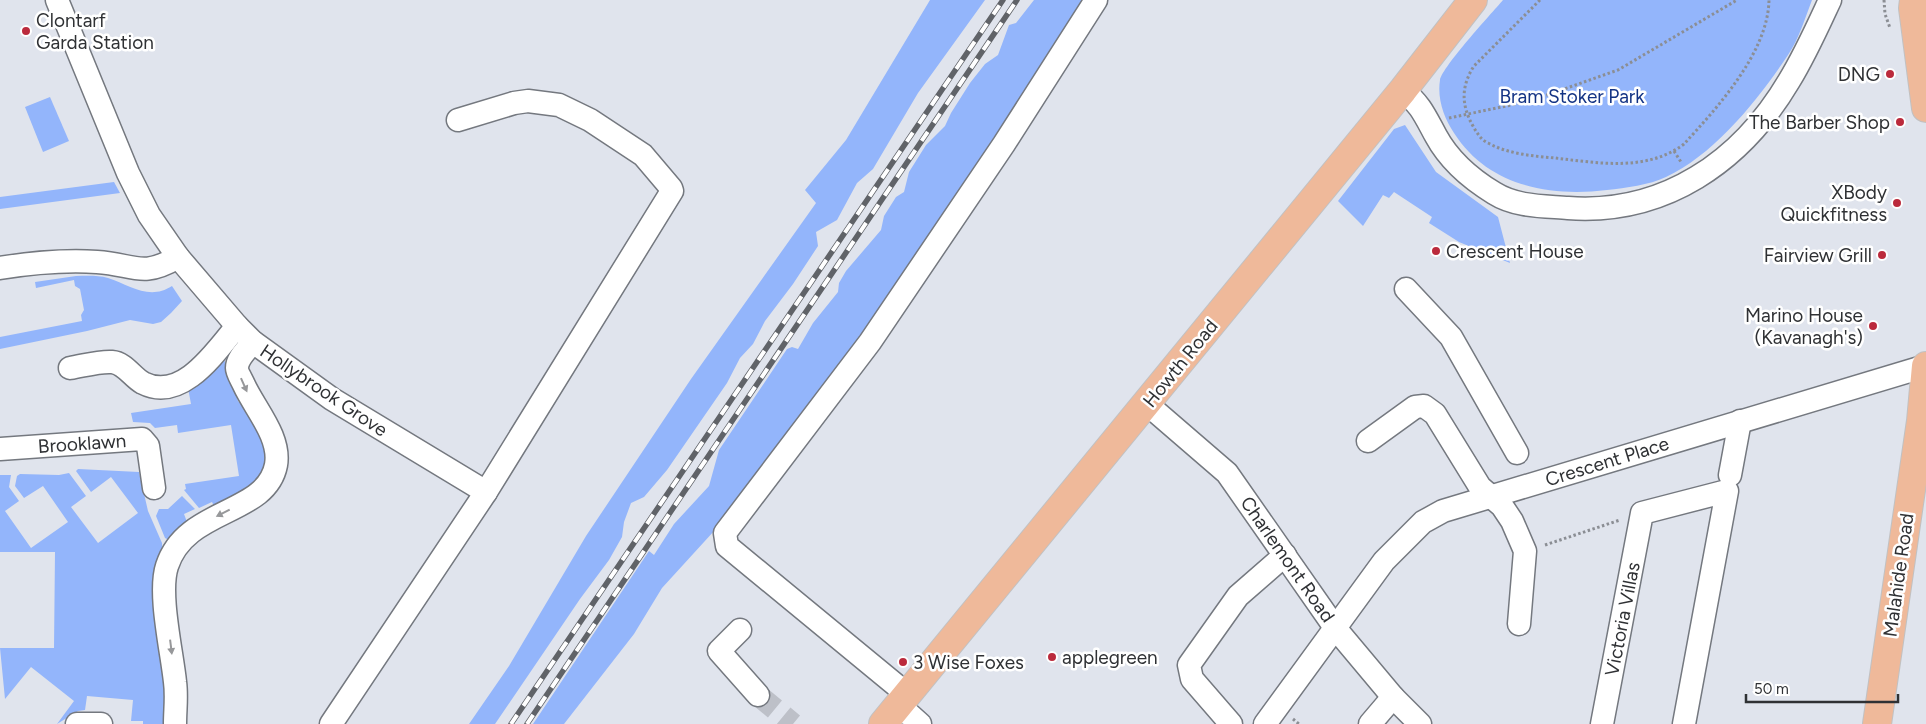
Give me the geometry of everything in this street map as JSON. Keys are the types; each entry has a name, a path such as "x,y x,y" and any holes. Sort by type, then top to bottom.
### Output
{"main road":[{"name":"Howth Road","path":"897,708 1403,90 1473,0"},
{"path":"1910,3 1926,108"},
{"name":"Malahide Road","path":"1877,724 1921,421 1926,366"}],"street":[{"name":"Hollybrook Grove","path":"57,0 128,173 149,215 178,257 237,326 253,342 332,399 486,492"},
{"path":"920,724 897,708 727,546 725,533 870,342 1004,144 1096,0"},
{"path":"1403,90 1418,103 1436,136 1454,162 1496,195 1521,204 1588,210 1657,198 1692,182 1716,164 1769,112 1807,50 1830,0"},
{"path":"330,724 486,492 672,191 643,155 590,120 559,105 528,101 514,103 458,120"},
{"path":"0,268 98,262 144,270 162,267 178,257"},
{"path":"1406,289 1451,336 1516,453"},
{"path":"70,368 111,362 120,364 140,382 150,386 167,386 182,382 194,375 237,326"},
{"path":"175,724 176,686 164,590 166,566 178,545 193,529 261,494 272,479 276,463 275,448 267,426 248,396 237,368 239,359 253,342"},
{"name":"Crescent Place","path":"1265,724 1384,561 1423,522 1443,511 1926,366"},
{"name":"Charlemont Road","path":"1147,404 1227,473 1336,629 1393,697 1420,724"},
{"path":"1368,441 1415,407 1424,406 1435,414 1480,487 1502,506 1512,521 1526,551 1519,624"},
{"path":"1730,475 1740,421"},
{"name":"Brooklawn","path":"0,449 142,439 148,446 154,488"},
{"path":"1642,513 1727,490 1684,724"},
{"name":"Victoria Villas","path":"1602,724 1642,513"},
{"path":"1231,724 1192,679 1189,665 1238,596 1286,555"},
{"path":"740,630 720,651 758,695"},
{"path":"1370,724 1393,697"},
{"path":"77,724 101,724"}],"path":[{"path":"1540,0 1474,66 1466,78 1464,105 1467,116 1477,133 1486,142 1526,155 1605,164 1640,162 1674,151 1684,144 1741,74 1764,30 1769,0"},
{"path":"1429,121 1467,116 1530,101 1618,70 1737,0"},
{"path":"1526,551 1642,513"}],"green space":[{"path":"930,0 985,0 918,93 873,169 857,183 837,220 816,232 818,246 793,284 765,321 753,344 740,358 727,383 667,470 644,497 631,503 624,522 622,537 609,560 580,599 495,724 469,724 509,666 586,536 691,379 816,203 805,190 846,140"},
{"path":"1034,0 1084,0 1056,49 867,328 725,519 662,588 634,634 564,724 533,724 649,551 654,555 674,524 709,486 719,450 787,349 792,347 798,349 813,323 838,292 839,283 846,271 881,230 884,216 896,197 904,192 909,172 926,145 945,126 970,83 985,64 998,55 1009,25 1016,23"},
{"name":"Bram Stoker Park","path":"1503,0 1812,0 1795,42 1776,72 1734,124 1702,155 1666,177 1637,186 1585,192 1563,192 1522,184 1502,176 1484,165 1468,151 1454,133 1444,115 1439,87 1443,73 1458,52"},
{"path":"50,97 69,141 43,152 25,107"},
{"path":"1405,125 1436,172 1498,217 1510,263 1459,242 1429,223 1432,217 1394,192 1389,198 1383,195 1363,226 1338,201 1394,129"},
{"path":"114,182 120,193 0,209 0,197"},
{"path":"76,276 104,277 147,292 164,290 172,286 182,301 161,322 153,324 130,320 0,349 0,337 82,321 81,315 84,310 80,289 75,286 74,280 36,288 35,282"},
{"path":"223,356 238,401 254,419 268,446 260,484 216,510 212,502 199,508 184,490 186,489 185,484 239,476 231,425 178,433 177,425 155,428 150,423 133,422 131,413 191,404 188,388"},
{"path":"78,469 139,472 148,511 162,543 168,724 143,724 143,721 131,721 133,700 87,696 85,710 78,711 57,724 74,701 31,667 5,699 0,648 54,648 55,552 0,552 0,475 11,475 9,487 19,501 5,511 31,548 68,522 43,486 24,498 15,486 17,476 20,474 59,475 69,473 86,496 71,507 98,543 138,513 111,477 91,492 76,471"},
{"path":"182,496 195,509 184,514 187,522 169,540 165,538 156,516 159,509 168,509"}],"tunnel":[{"path":"758,695 793,724"}],"railway":[{"path":"511,724 1003,0"},
{"path":"527,724 1017,0"}],"place":[{"name":"Clontarf Garda Station","path":"26,31"},
{"name":"DNG","path":"1890,74"},
{"name":"The Barber Shop","path":"1900,122"},
{"name":"XBody Quickfitness","path":"1897,203"},
{"name":"Crescent House","path":"1436,251"},
{"name":"Fairview Grill","path":"1882,255"},
{"name":"Marino House (Kavanagh's)","path":"1873,326"},
{"name":"applegreen","path":"1052,657"},
{"name":"3 Wise Foxes","path":"903,662"}]}
